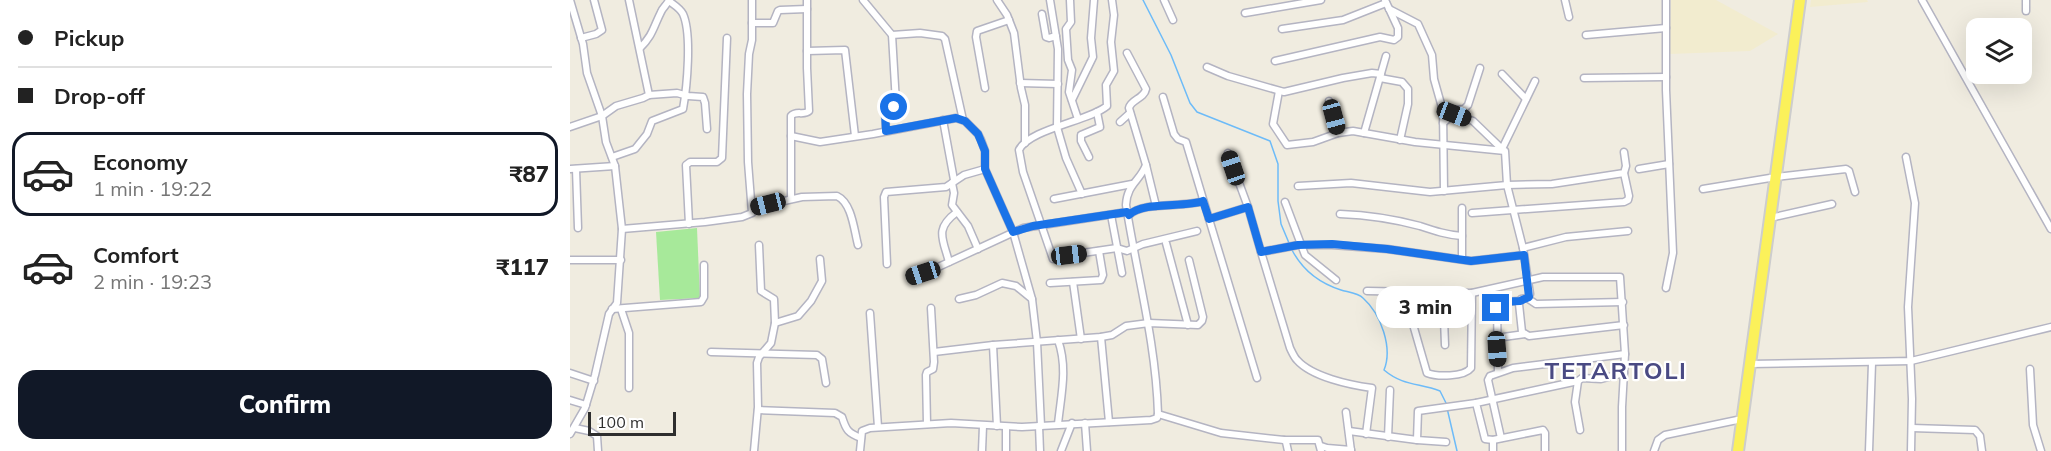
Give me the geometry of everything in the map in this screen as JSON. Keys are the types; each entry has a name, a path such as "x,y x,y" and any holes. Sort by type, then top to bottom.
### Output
{"main road":[{"path":"1738,451 1800,0"}],"street":[{"path":"570,0 574,26 581,38 587,74 602,116 604,134 615,166 622,229 619,298 611,309 586,405 572,431 589,431 597,436 598,451"},
{"path":"581,38 602,30 594,0"},
{"path":"629,0 649,95"},
{"path":"612,157 635,149 647,134 652,121 683,109 687,88 687,42 684,17 680,9 670,0 662,10 650,38 640,48"},
{"path":"622,229 689,224 742,217 752,213 748,162 747,94 752,0"},
{"path":"791,199 792,114 805,114 809,111 807,0"},
{"path":"863,0 892,35 896,103 894,107 885,111 886,131"},
{"path":"997,0 1014,33 1025,105 1025,143"},
{"path":"1050,0 1058,49 1058,127 1066,158 1082,194"},
{"path":"1070,0 1071,22 1066,29 1068,60 1072,70 1069,88 1078,119"},
{"path":"1072,100 1093,57 1091,38 1095,11 1094,0"},
{"path":"1053,259 1040,225 1020,157 1020,146 1107,106 1106,85 1114,71 1111,42 1114,15 1112,0"},
{"path":"1164,0 1173,20"},
{"path":"1245,14 1320,0"},
{"path":"1565,0 1569,17"},
{"path":"1666,0 1666,77 1673,253 1666,288"},
{"path":"1923,0 2051,229"},
{"path":"2025,0 2026,12"},
{"path":"1282,29 1343,20 1387,4"},
{"path":"1275,61 1380,38 1394,40 1398,37 1398,28 1387,4"},
{"path":"1387,4 1414,20 1423,32 1432,55 1434,79 1443,111 1444,191"},
{"path":"752,23 773,23 780,10 807,9"},
{"path":"1041,14 1046,37 1056,36"},
{"path":"985,88 976,37 977,31 1009,20"},
{"path":"1586,35 1666,27"},
{"path":"892,35 920,33 942,36 945,39 963,120"},
{"path":"689,224 686,165 690,162 717,162 722,158 727,38"},
{"path":"807,51 843,49 847,52 855,136"},
{"path":"1127,53 1146,89 1144,95 1129,105 1156,206"},
{"path":"1364,133 1386,56"},
{"path":"1207,67 1228,76 1289,92 1372,73 1402,82 1408,89 1408,104 1400,140"},
{"path":"1443,111 1464,109 1468,105 1480,68"},
{"path":"1502,74 1526,99"},
{"path":"1584,78 1666,77"},
{"path":"1502,149 1535,81"},
{"path":"1020,83 1058,84"},
{"path":"1279,91 1273,124 1287,145 1353,131 1400,140 1502,149"},
{"path":"570,127 602,116 616,106 649,95 676,93 703,96 707,129"},
{"path":"1163,98 1174,134 1178,139 1186,142 1257,378"},
{"path":"1329,101 1338,134"},
{"path":"1089,157 1081,141 1081,135 1100,127 1097,112"},
{"path":"1120,122 1130,113"},
{"path":"1443,123 1454,114 1473,121 1506,153 1507,185 1523,248 1530,294 1520,301 1497,304 1498,372"},
{"path":"791,136 803,137 815,142 956,118 963,120 978,134 985,151 985,169 1013,232 1032,299 1037,342 1040,451"},
{"path":"943,120 953,181 952,206 968,226 978,249"},
{"path":"1472,213 1624,202 1629,196 1624,173 1626,166 1624,152"},
{"path":"1228,153 1248,207 1290,348 1298,361 1319,374 1353,385 1372,388 1366,434"},
{"path":"1906,157 1915,203 1908,307 1911,361 1911,451"},
{"path":"1639,169 1670,164"},
{"path":"860,451 864,429 878,427 951,423 1006,427 1040,426 1157,418 1149,323 1127,212 1126,196 1146,165"},
{"path":"578,228 573,208 573,169 615,166"},
{"path":"887,264 884,197 886,192 946,187 953,181 985,169"},
{"path":"1702,189 1846,169 1851,174 1855,192"},
{"path":"1298,186 1351,183 1425,192 1507,185 1552,184 1624,173"},
{"path":"1054,199 1132,184"},
{"path":"753,208 791,199 827,195 841,197 847,205 858,245"},
{"path":"911,277 1013,232 1040,225 1127,212 1129,215 1136,210 1156,206 1196,204 1203,201"},
{"path":"1285,202 1299,245 1305,255 1336,280"},
{"path":"1770,218 1832,204"},
{"path":"1209,219 1248,207"},
{"path":"1462,208 1462,260"},
{"path":"949,262 942,238 942,227 947,219 957,212"},
{"path":"1340,214 1369,215 1421,226 1442,234 1462,236"},
{"path":"1111,215 1122,273"},
{"path":"1069,255 1118,248 1127,251 1134,247 1197,231"},
{"path":"1523,248 1566,237 1628,231"},
{"path":"1166,243 1188,325"},
{"path":"1261,252 1299,245 1332,244 1462,260 1489,260 1524,255"},
{"path":"754,451 758,410 757,363 771,344 775,322 774,299 761,291 759,245"},
{"path":"1050,283 1097,281 1103,278 1099,251"},
{"path":"775,322 798,316 811,301 822,281 820,259"},
{"path":"570,260 621,260"},
{"path":"934,352 1101,337 1112,335 1126,326 1149,323 1198,324 1203,317 1189,260"},
{"path":"611,309 701,302 704,297 704,265"},
{"path":"1367,291 1472,293 1543,277 1616,276 1621,280 1625,354 1622,451"},
{"path":"1073,282 1081,339"},
{"path":"959,299 976,295 1002,283 1016,286 1032,299"},
{"path":"1411,291 1413,314 1427,373 1440,375 1466,373 1471,368 1472,293"},
{"path":"1443,291 1445,345"},
{"path":"1527,298 1536,304 1623,302"},
{"path":"1520,301 1521,328 1525,334"},
{"path":"927,424 926,375 933,369 934,352 931,308"},
{"path":"621,309 629,333 629,388"},
{"path":"870,313 878,427"},
{"path":"1496,338 1624,325"},
{"path":"1750,364 1911,361 2051,327"},
{"path":"1101,337 1108,422"},
{"path":"1058,340 1063,353 1064,366 1058,424"},
{"path":"993,345 996,426"},
{"path":"711,352 817,356 822,359 826,383"},
{"path":"1502,438 1488,378 1498,372 1513,368 1625,354"},
{"path":"1869,451 1872,363"},
{"path":"2030,369 2033,425 2041,451"},
{"path":"570,373 594,381"},
{"path":"1417,440 1418,411 1476,403 1578,381 1582,378 1601,379 1624,373"},
{"path":"1578,381 1575,402 1580,430"},
{"path":"1388,437 1390,390"},
{"path":"570,400 586,405"},
{"path":"1476,403 1485,439 1493,440 1543,430 1545,451"},
{"path":"758,410 835,413 842,417 846,430 861,438"},
{"path":"1158,414 1221,433 1284,440 1318,440 1321,448 1351,451 1346,412"},
{"path":"1654,451 1658,440 1665,435 1742,419"},
{"path":"1061,451 1072,423"},
{"path":"1085,423 1087,451"},
{"path":"982,451 983,426"},
{"path":"1006,427 1006,451"},
{"path":"1912,428 1975,430 1980,436 1982,451"},
{"path":"1349,431 1446,442"},
{"path":"1284,440 1288,451"},
{"path":"1493,440 1493,451"}],"shaded area":[{"path":"1671,0 1716,0 1778,34 1750,51 1669,54"},
{"path":"1811,0 1867,0 1868,2 1810,7"}],"green space":[{"path":"697,228 700,298 660,300 656,232"}],"waterway":[{"path":"1143,0 1171,55 1190,103 1197,112 1270,141 1278,164 1278,201 1281,224 1289,243"},
{"path":"1292,250 1301,264 1319,280 1358,295 1369,305 1384,332 1387,352 1384,370 1405,382 1440,391 1446,403"},
{"path":"1447,408 1457,451"}],"district":[{"name":"TETARTOLI","path":"1616,370"}],"route":[{"path":"894,107 886,108 886,131 956,118 965,121 973,128 985,151 985,169 1013,232 1033,226 1127,212 1129,215 1130,212 1156,206 1196,204 1203,201 1209,219 1248,207 1261,252 1298,245 1332,244 1471,261 1496,260 1524,255 1529,297 1520,301 1500,302 1496,308"}]}
